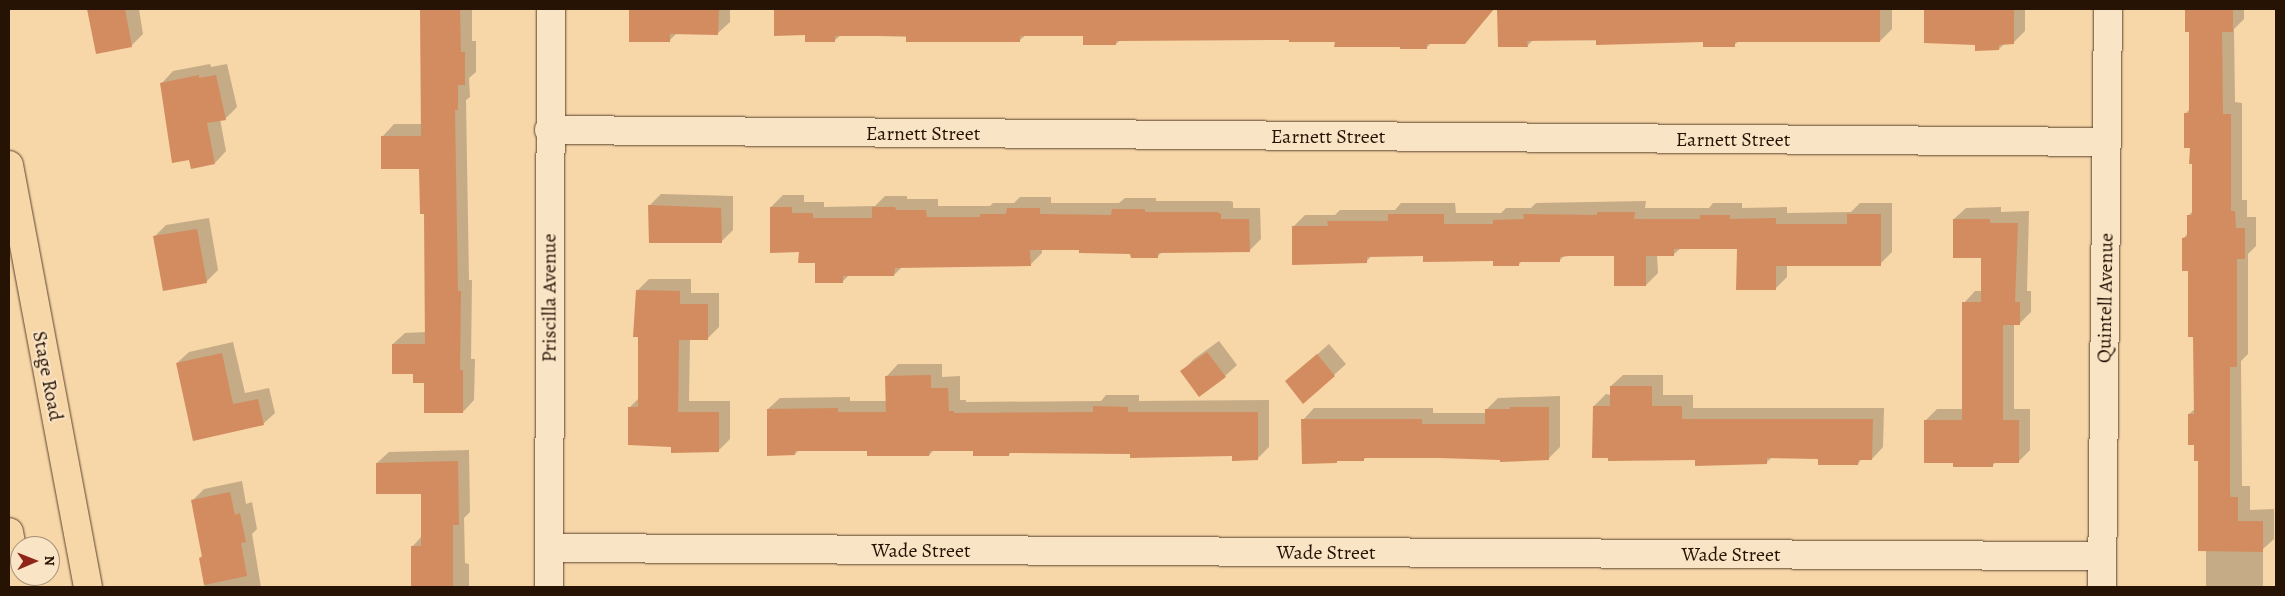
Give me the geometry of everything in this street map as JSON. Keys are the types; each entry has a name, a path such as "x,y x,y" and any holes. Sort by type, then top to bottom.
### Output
{"main road":[{"name":"Stage Road","path":"9,165 12,199 88,587"},
{"path":"9,532 19,587"}],"street":[{"name":"Priscilla Avenue","path":"548,587 551,9"},
{"name":"Quintell Avenue","path":"2102,587 2108,9"},
{"name":"Earnett Street","path":"549,130 2106,142"},
{"name":"Wade Street","path":"549,548 2102,556"}],"building":[{"path":"87,9 125,9 132,47 96,54"},
{"path":"420,9 460,9 461,52 465,52 465,85 458,85 458,110 455,110 458,291 461,291 460,370 463,370 463,413 424,413 424,383 413,383 413,374 392,374 392,344 425,344 424,214 420,214 419,169 381,169 381,136 421,136"},
{"path":"629,9 719,9 718,35 670,34 670,42 629,42"},
{"path":"774,9 1494,9 1465,44 1427,44 1427,49 1400,49 1400,47 1334,47 1335,42 1289,42 1289,40 1116,41 1116,45 1083,45 1083,36 1020,36 1020,42 906,42 906,36 835,36 835,42 805,42 805,35 774,36"},
{"path":"1497,9 1880,9 1880,42 1735,42 1735,47 1703,47 1703,42 1596,45 1596,40 1527,41 1528,47 1498,47"},
{"path":"1924,9 2014,9 2014,44 1999,45 1999,50 1975,51 1975,45 1924,43"},
{"path":"2185,9 2233,9 2233,32 2222,32 2223,114 2231,114 2231,211 2235,211 2236,228 2245,228 2245,259 2237,259 2237,367 2230,367 2230,494 2231,497 2238,497 2238,521 2263,521 2263,552 2198,551 2198,461 2194,461 2194,445 2188,445 2188,414 2194,414 2193,337 2188,337 2188,271 2182,271 2182,238 2187,237 2187,215 2192,215 2192,164 2189,164 2190,148 2184,148 2184,113 2189,113 2189,32 2185,32"},
{"path":"199,75 199,78 216,75 226,120 207,123 215,164 191,169 189,160 172,163 160,83"},
{"path":"648,205 721,208 722,243 649,243"},
{"path":"770,207 792,207 792,213 813,213 813,218 872,218 872,207 895,207 896,210 926,210 927,217 980,217 980,214 1006,214 1007,208 1040,208 1040,214 1111,215 1112,209 1145,209 1145,212 1217,212 1221,214 1221,219 1249,219 1250,252 1158,253 1158,258 1131,258 1130,254 1079,253 1079,250 1030,250 1031,266 895,268 894,276 843,276 843,283 815,283 815,263 798,263 799,252 770,253"},
{"path":"1597,212 1635,212 1634,219 1700,219 1700,215 1730,215 1730,219 1776,218 1776,224 1847,224 1847,214 1881,214 1881,266 1776,266 1776,290 1736,290 1737,249 1674,249 1674,256 1646,256 1646,286 1614,286 1614,256 1569,256 1560,257 1560,262 1519,262 1519,266 1493,266 1493,261 1423,262 1423,256 1367,257 1367,263 1292,265 1292,226 1328,226 1327,221 1388,221 1388,214 1444,214 1444,224 1493,224 1493,220 1524,219 1523,214 1597,215"},
{"path":"1953,219 1990,219 1990,223 2018,223 2015,302 2020,302 2020,325 2003,325 2003,420 2019,420 2019,463 1993,463 1993,467 1953,467 1953,463 1924,463 1924,420 1962,420 1962,302 1981,302 1981,258 1953,258"},
{"path":"197,229 207,283 163,291 153,236"},
{"path":"636,290 680,291 680,304 708,304 708,340 679,340 678,412 719,412 719,452 671,453 671,447 628,445 628,407 638,407 638,337 633,337"},
{"path":"1207,352 1226,377 1199,397 1180,371"},
{"path":"222,353 233,404 258,399 264,425 193,441 176,363"},
{"path":"1317,354 1335,376 1303,404 1285,381"},
{"path":"931,375 931,388 948,388 949,411 954,411 954,413 1093,412 1093,406 1128,407 1128,412 1258,412 1258,460 1232,461 1232,456 1130,458 1130,454 1009,453 1009,456 973,456 973,451 930,451 929,456 867,456 867,451 795,451 795,455 767,456 767,409 838,408 838,412 886,412 885,376"},
{"path":"1610,386 1652,386 1652,406 1682,406 1682,419 1873,419 1872,460 1859,460 1858,465 1818,465 1818,459 1767,458 1767,464 1695,466 1695,460 1608,461 1608,458 1592,458 1593,406 1610,406"},
{"path":"1510,407 1549,407 1549,460 1500,462 1500,460 1439,458 1364,458 1364,461 1302,464 1301,419 1422,419 1422,424 1485,424 1485,409 1510,409"},
{"path":"458,461 459,525 453,525 453,587 411,587 411,546 421,546 421,494 376,494 376,463"},
{"path":"230,492 235,515 240,513 246,542 241,543 247,576 204,585 199,558 202,557 191,500"}]}
